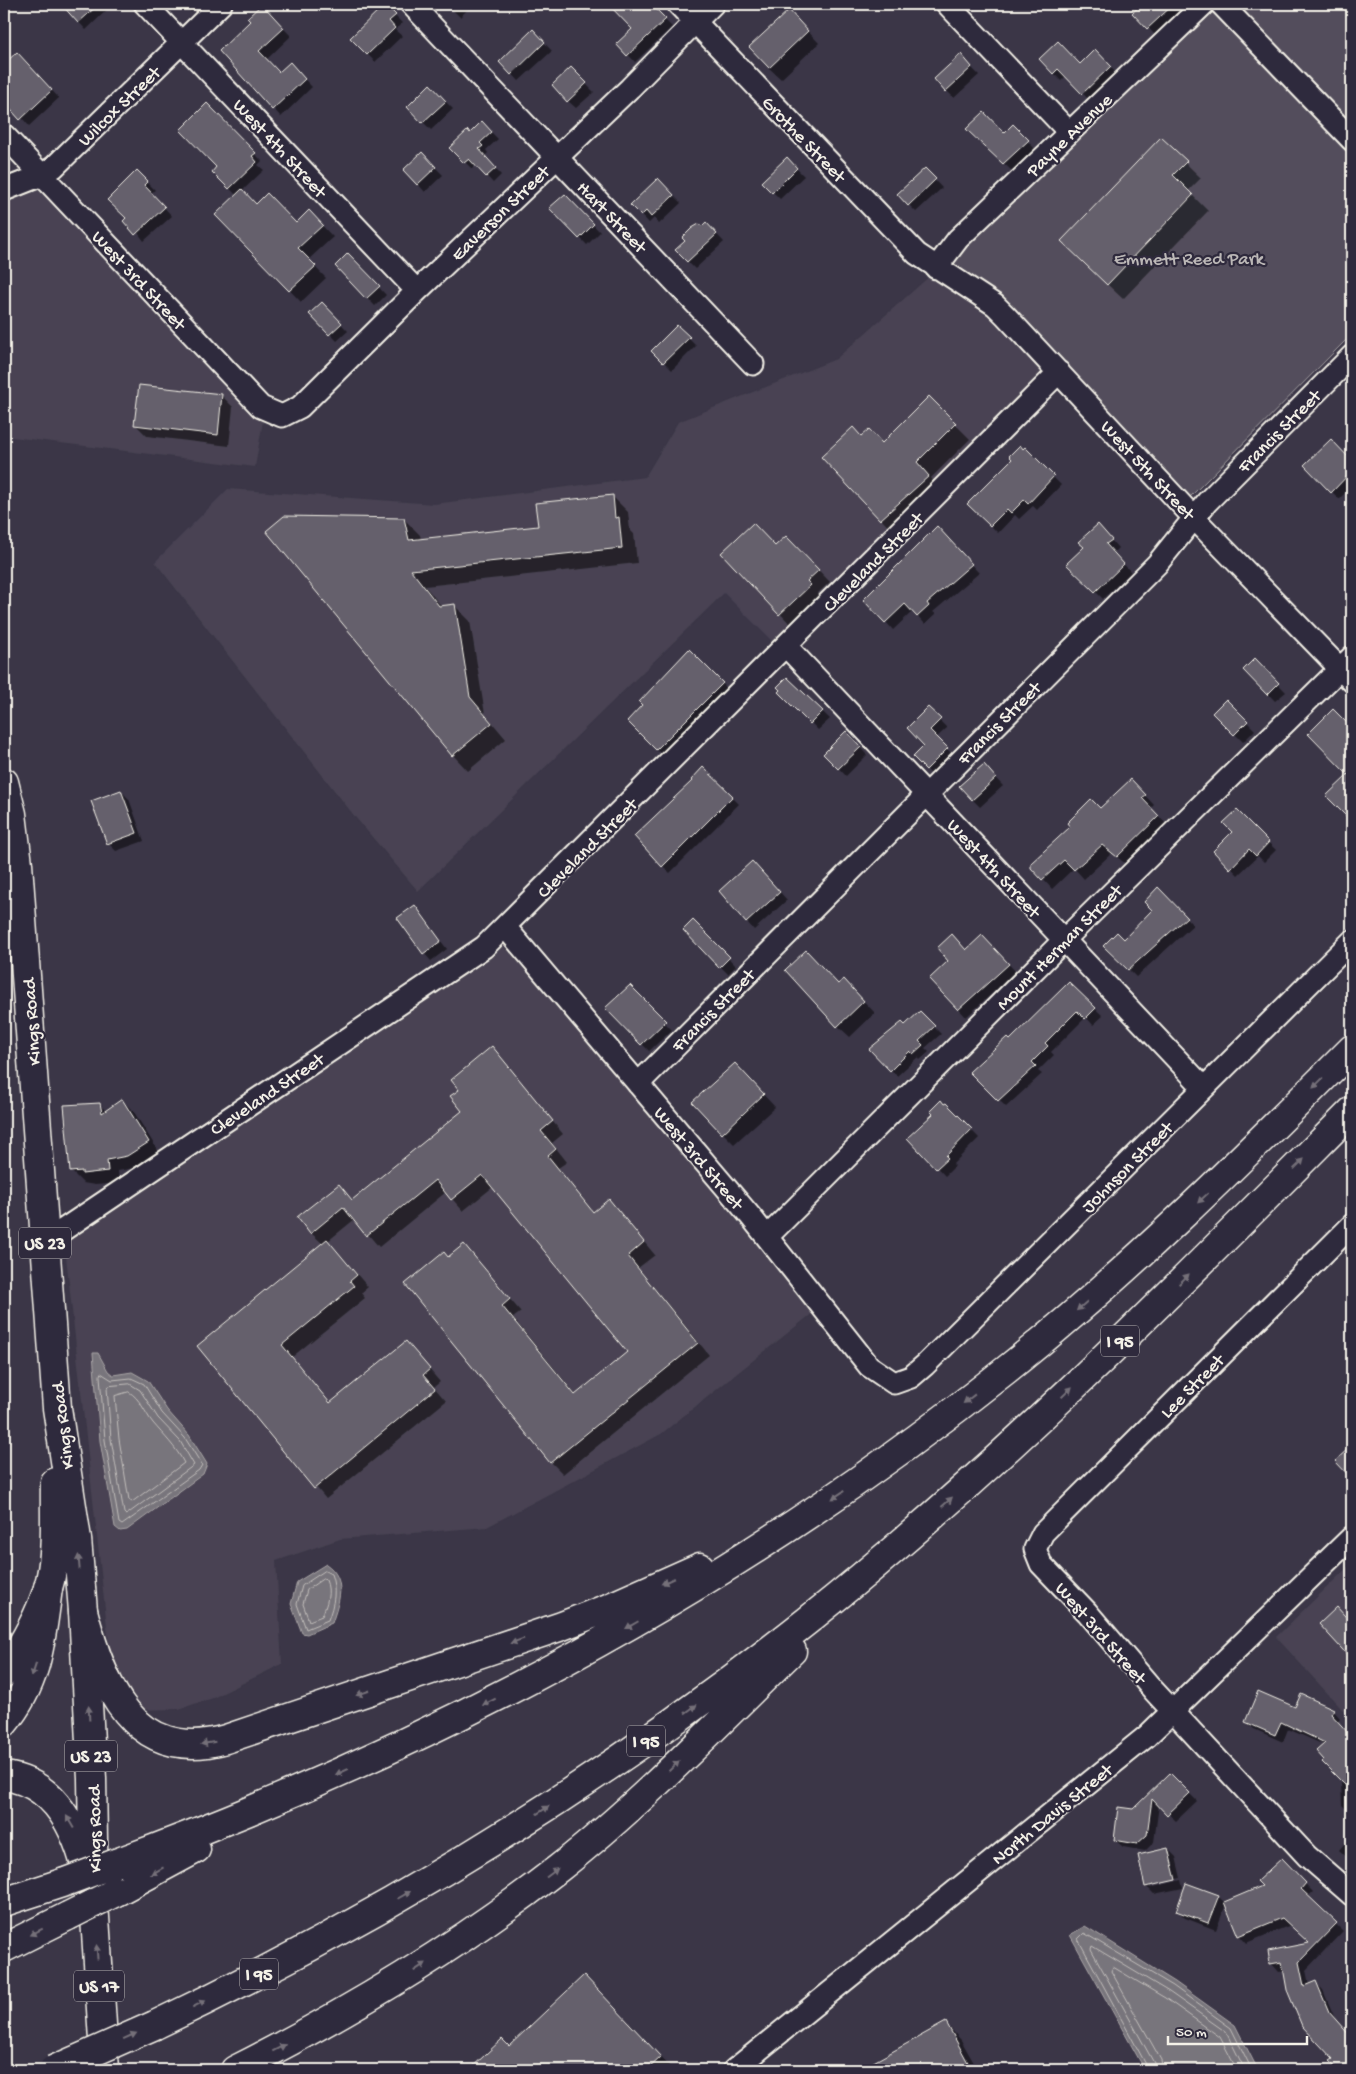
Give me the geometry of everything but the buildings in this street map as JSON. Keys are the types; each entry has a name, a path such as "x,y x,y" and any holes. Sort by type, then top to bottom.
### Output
{"main road":[{"name":"Kings Road","path":"4,782 27,974 57,1408 76,1539 83,1611 92,1779 106,1896 105,2070"},
{"name":"I 95","path":"4,1902 116,1864 290,1795 412,1740 532,1680 648,1615 792,1526 902,1450 1060,1326 1209,1192 1352,1049"},
{"name":"I 95","path":"53,2070 155,2025 242,1983 362,1919 558,1801 646,1742 808,1620 911,1534 1094,1366 1352,1111"},
{"name":"US 23","path":"4,1673 31,1626 48,1588 53,1554 57,1408"},
{"path":"83,1611 108,1686 132,1719 148,1732 167,1741 186,1744 207,1744 585,1617 792,1526"},
{"path":"235,2070 321,2026 403,1978 499,1913 560,1868 666,1774 911,1534"},
{"path":"4,1723 26,1692 36,1667 48,1588"},
{"name":"US 17","path":"4,1776 39,1790 63,1812 106,1896"},
{"path":"4,1948 106,1896 290,1795"}],"street":[{"name":"West 4th Street","path":"145,4 417,291"},
{"name":"Wilcox Street","path":"4,190 42,175 54,167 221,4"},
{"name":"Hart Street","path":"411,4 753,364"},
{"name":"Grothe Street","path":"678,4 917,254 936,268"},
{"name":"Eaverson Street","path":"282,416 300,407 417,291 630,88 713,4"},
{"path":"947,4 1069,132"},
{"name":"Payne Avenue","path":"936,268 958,239 1204,4"},
{"path":"1221,4 1352,140"},
{"name":"West 3rd Street","path":"4,135 261,407 282,416"},
{"name":"West 5th Street","path":"936,268 995,305 1196,519 1348,669"},
{"name":"Francis Street","path":"638,1084 1156,564 1196,519 1207,502 1352,356"},
{"name":"Cleveland Street","path":"45,1242 354,1033 484,948 1059,372"},
{"name":"West 4th Street","path":"786,646 1204,1088"},
{"name":"Mount Herman Street","path":"767,1237 1064,940 1348,669"},
{"name":"West 3rd Street","path":"506,928 767,1237 869,1366 894,1383"},
{"name":"Johnson Street","path":"894,1383 911,1377 925,1365 1352,941"},
{"name":"Lee Street","path":"1036,1549 1043,1533 1349,1234"},
{"name":"North Davis Street","path":"734,2070 1147,1736 1352,1537"},
{"name":"West 3rd Street","path":"1036,1549 1041,1564 1088,1612 1173,1712 1307,1856 1352,1895"}],"shaded area":[{"path":"42,185 263,421 255,467 4,436 4,200"},
{"path":"948,260 1019,313 1061,359 775,644 724,593 418,891 356,818 155,562 228,489 434,504 645,477 678,422 836,359"},
{"path":"503,946 528,970 814,1312 661,1434 487,1527 340,1539 276,1561 282,1664 213,1698 179,1709 132,1710 112,1672 64,1238"},
{"path":"1352,1563 1352,1720 1276,1637"}],"green space":[{"name":"Emmett Reed Park","path":"1220,4 1352,4 1352,334 1189,498 1019,313 948,260"}],"water":[{"path":"93,1353 98,1353 108,1371 113,1375 132,1372 148,1381 167,1410 189,1435 207,1464 203,1474 127,1530 120,1531 115,1527 100,1441"},
{"path":"326,1564 337,1577 340,1591 332,1623 307,1634 302,1633 291,1604 297,1582"},
{"path":"1085,1926 1175,1982 1235,2025 1258,2070 1145,2070 1070,1935"}]}
